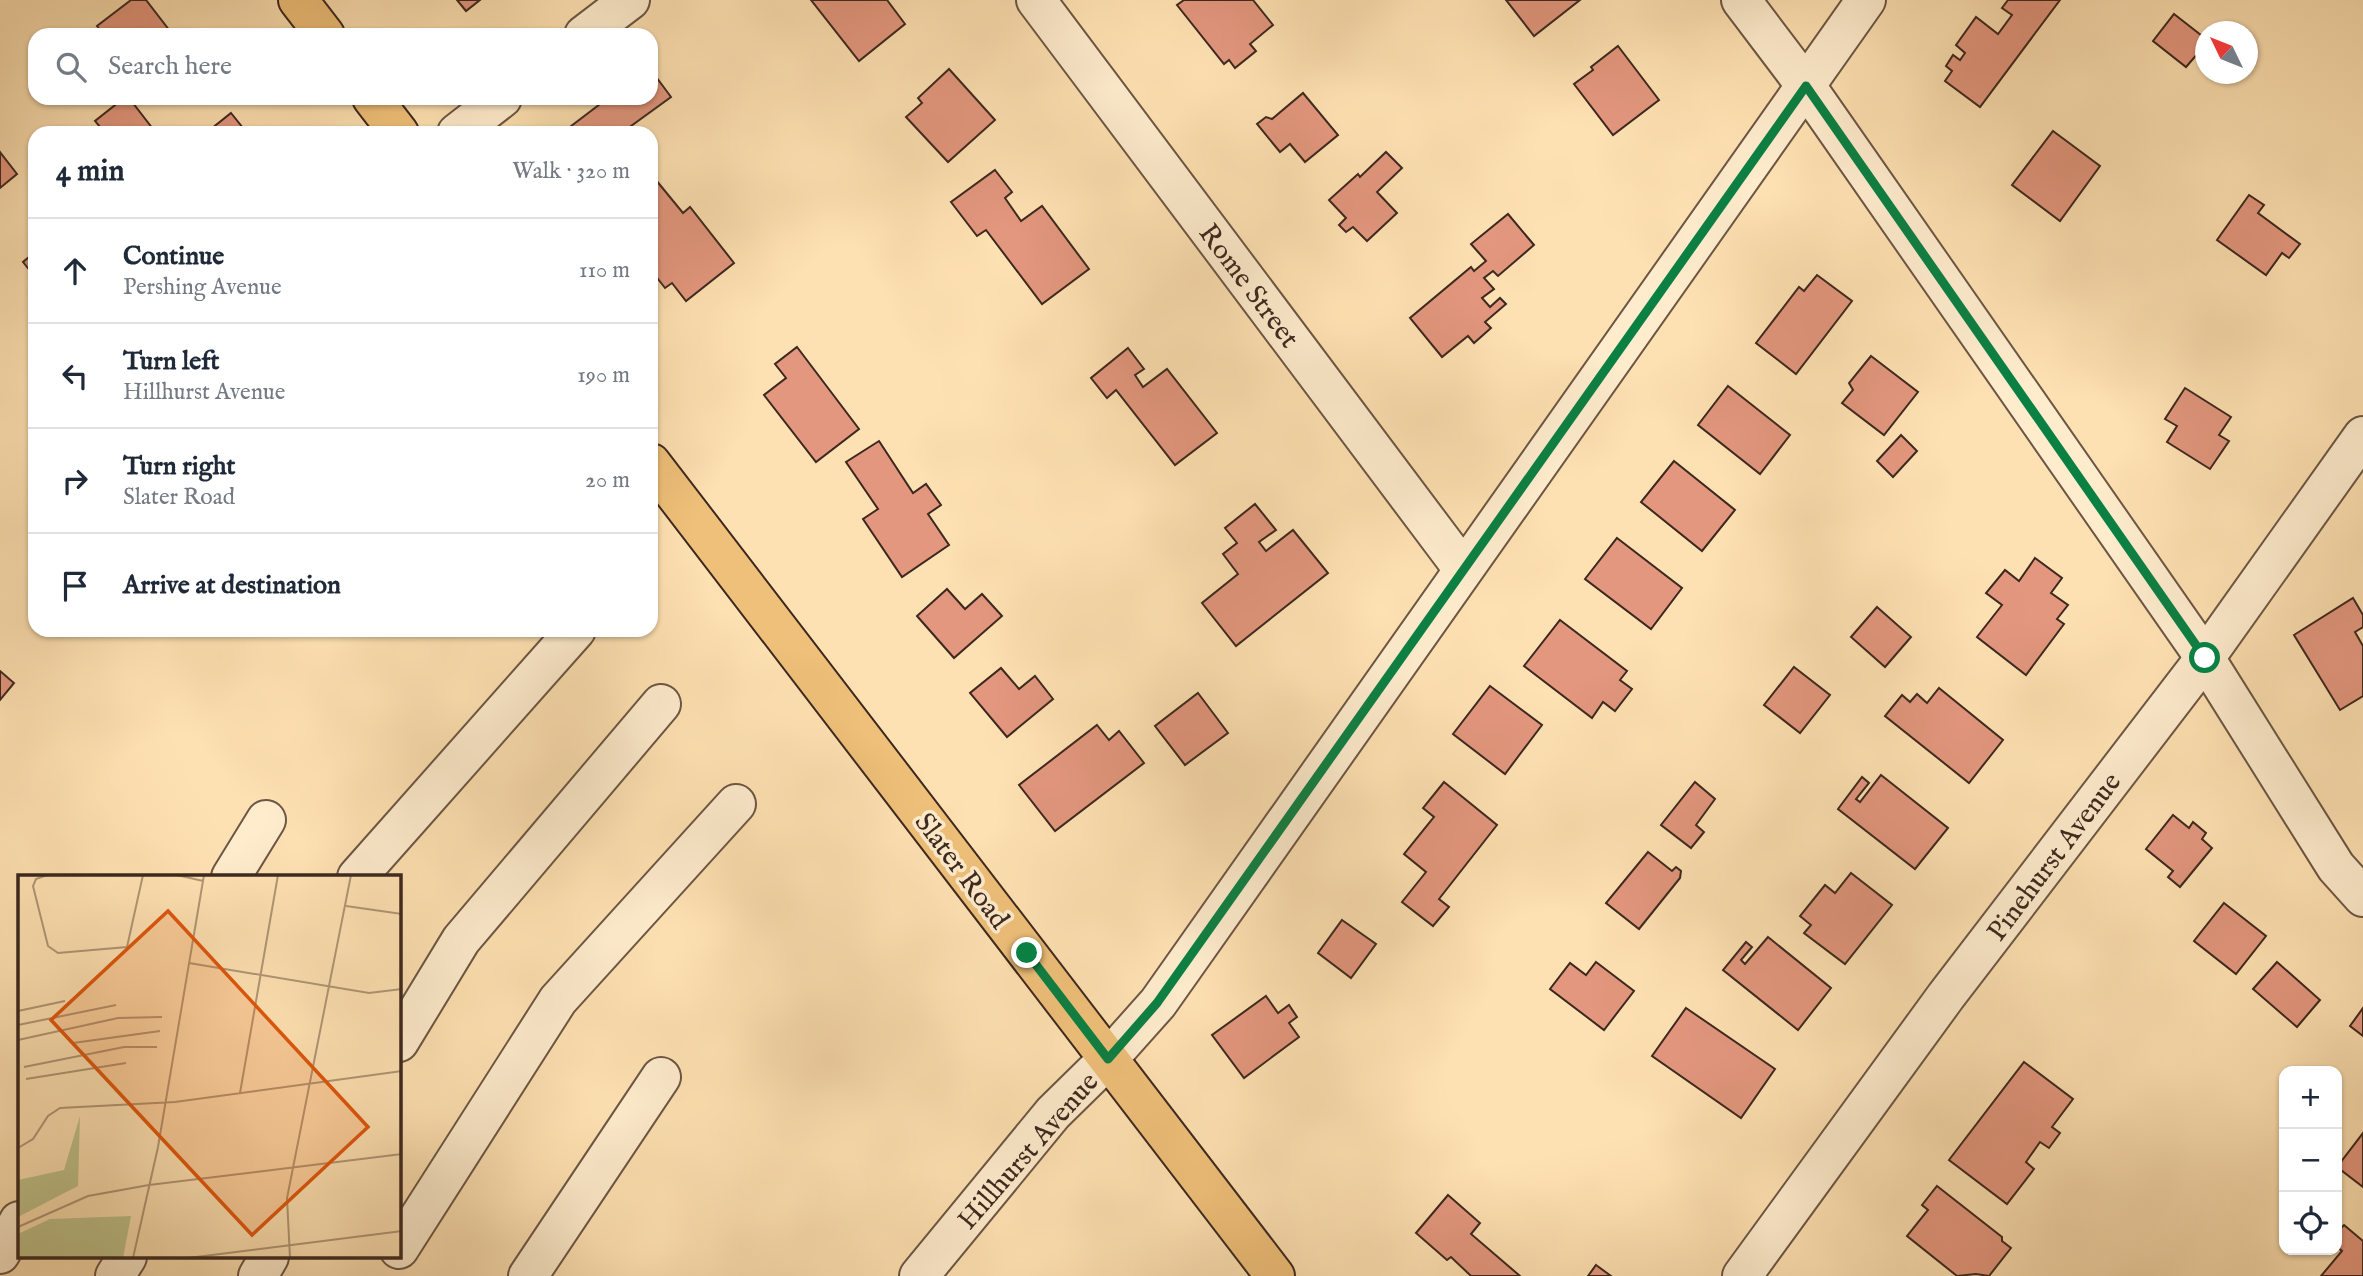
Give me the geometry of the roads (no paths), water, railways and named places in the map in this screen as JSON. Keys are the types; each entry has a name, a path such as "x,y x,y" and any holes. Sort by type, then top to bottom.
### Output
{"main road":[{"path":"298,0 320,28"},
{"path":"377,105 394,126"},
{"name":"Slater Road","path":"658,472 1275,1276"}],"street":[{"path":"593,28 630,0"},
{"name":"Rome Street","path":"1036,0 1463,569"},
{"path":"1741,0 1806,86 2205,658 2336,867 2363,897"},
{"name":"Hillhurst Avenue","path":"919,1276 1053,1113 1108,1059 1157,1003 1866,0"},
{"path":"466,126 493,105"},
{"name":"Pinehurst Avenue","path":"1742,1276 1946,996 2205,658 2363,436"},
{"path":"359,875 570,637"},
{"path":"401,1039 461,940 661,704"},
{"path":"401,1246 558,1000 736,804"},
{"path":"232,875 266,820"},
{"path":"528,1276 661,1077"},
{"path":"0,1254 18,1223"},
{"path":"116,1276 126,1258"},
{"path":"258,1276 268,1258"},
{"path":"382,1276 393,1258"}]}
